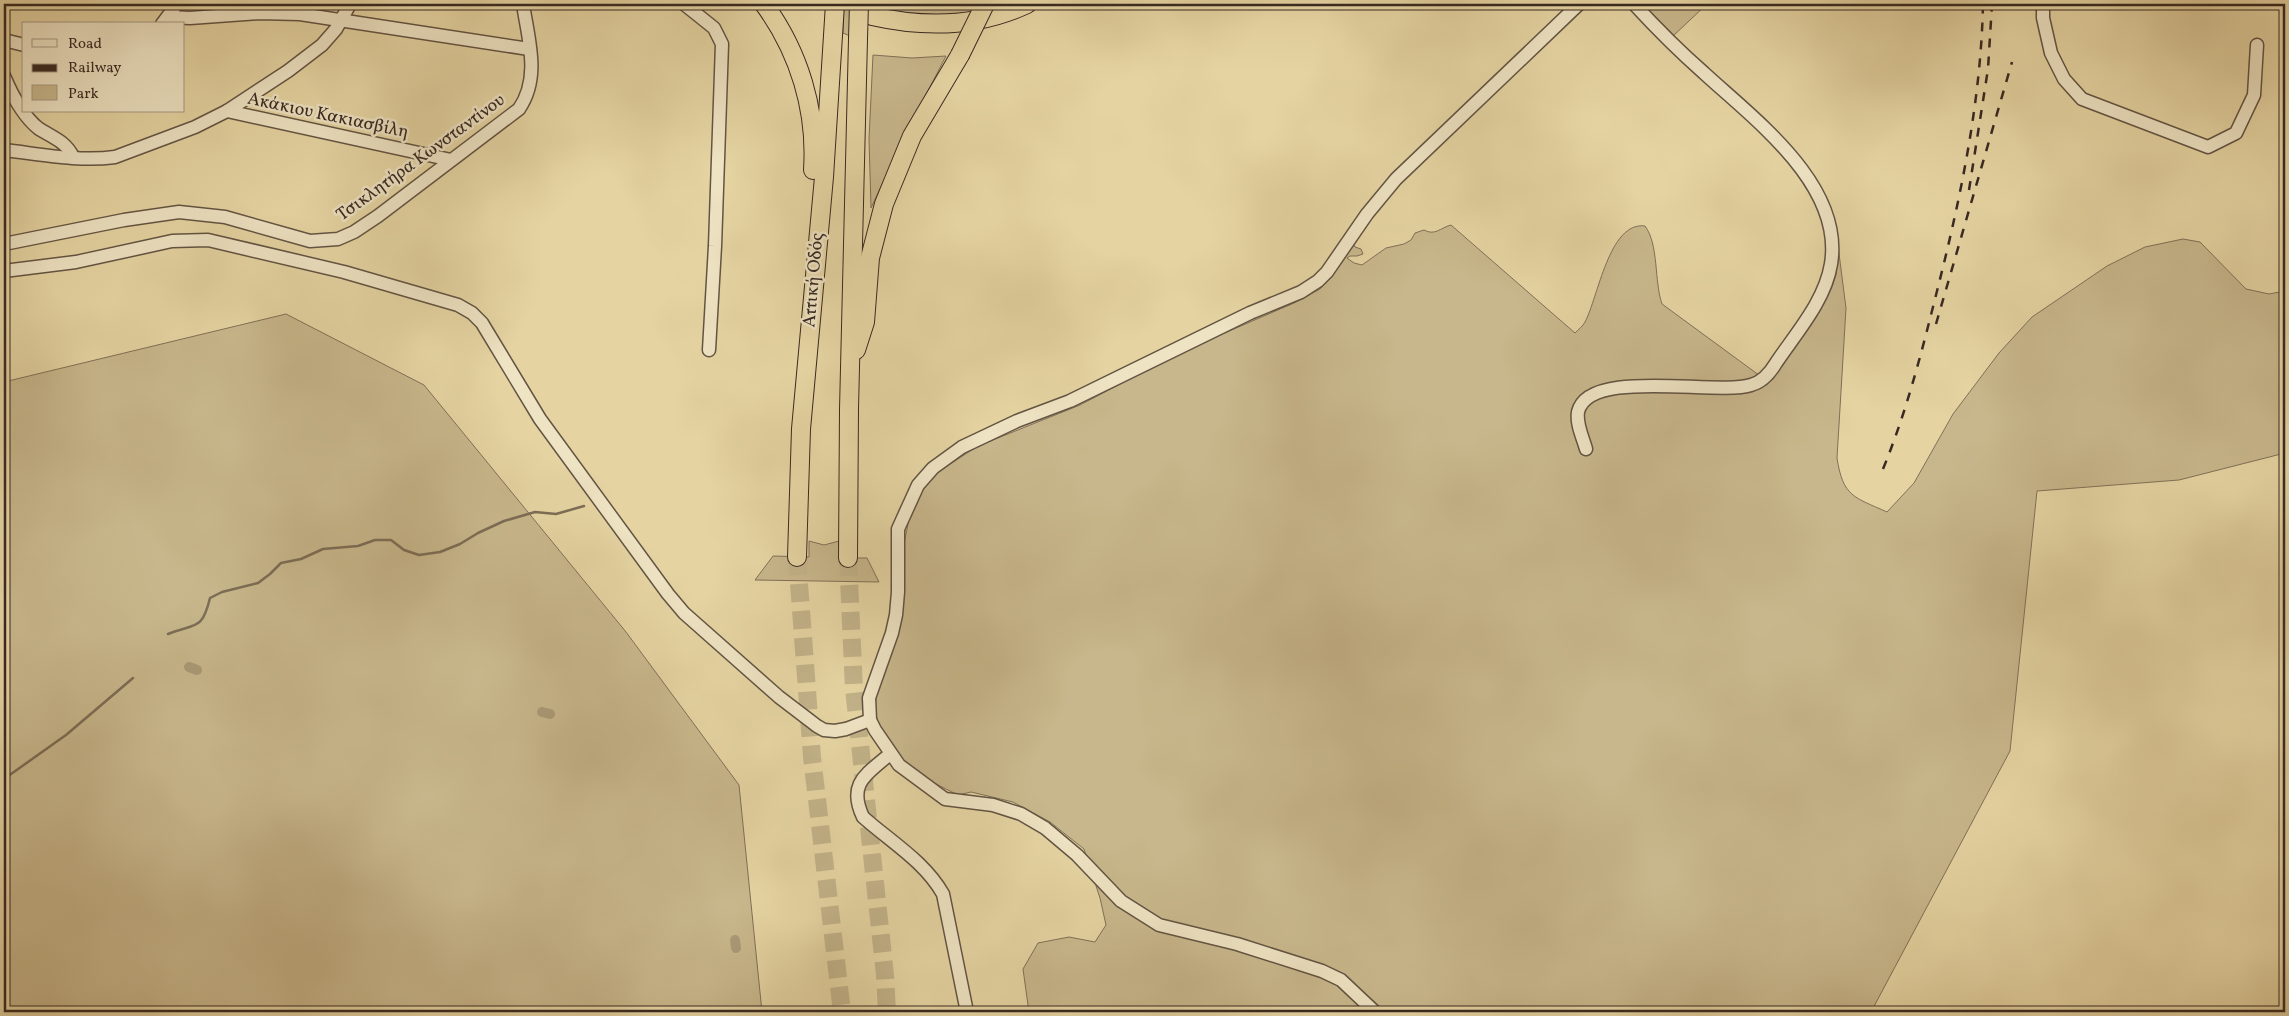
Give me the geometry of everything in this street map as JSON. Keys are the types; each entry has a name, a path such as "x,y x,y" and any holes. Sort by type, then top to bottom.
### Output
{"highway":[{"path":"764,4 786,39 796,61 806,90 811,118 814,162 812,196 812,299"},
{"name":"Αττική Οδός","path":"797,557 801,429 824,177 835,4"},
{"name":"Αττική Οδός","path":"848,558 850,367 859,4"},
{"path":"850,367 865,322 870,258 884,204 912,136 960,55 985,4"},
{"path":"872,16 919,24 968,22 1004,13 1028,4"}],"street":[{"path":"166,20 177,4"},
{"path":"4,150 73,157 116,157 196,127 227,111 309,56 325,41 341,20 350,4"},
{"name":"Τσικλητήρα Κωνσταντίνου","path":"4,244 179,212 225,216 310,241 330,241 346,236 366,224 519,109 528,93 532,74 523,4"},
{"path":"684,4 714,28 722,44 715,246 709,350"},
{"path":"1375,1012 1341,980 1322,971 1238,944 1159,925 1121,901 1077,855 1045,828 1021,814 993,805 945,799 904,770 890,754 870,720 869,698 892,633 896,615 898,529 918,486 933,468 962,447 986,435 1063,404 1127,371 1310,287 1327,272 1367,214 1396,179 1533,46 1580,4"},
{"path":"1586,449 1578,421 1578,411 1583,401 1597,392 1618,388 1662,386 1738,387 1760,381 1769,374 1820,296 1831,264 1831,232 1826,217 1816,192 1792,155 1672,44 1634,4"},
{"path":"2043,4 2043,18 2051,53 2064,79 2082,99 2104,109 2188,137 2208,147 2236,133 2254,95 2257,45"},
{"path":"166,20 259,13 300,14 529,50"},
{"path":"4,40 22,44"},
{"path":"4,76 22,109"},
{"name":"Ακάκιου Κακιασβίλη","path":"227,111 451,160"},
{"path":"23,112 39,128 59,140 73,157"},
{"path":"4,271 76,262 172,241 208,240 344,272 458,305 472,313 482,322 540,419 568,460 668,594 699,628 779,697 816,726 824,730 835,731 870,720"},
{"path":"890,754 859,783 858,806 863,817 933,876 943,894 967,1012"}],"green space":[{"path":"844,4 851,4 850,36 843,33"},
{"path":"873,4 977,4 972,14 922,17 873,9"},
{"path":"1640,4 1707,4 1672,37 1659,21"},
{"path":"873,55 912,58 946,56 904,137 871,208 869,139"},
{"path":"1451,225 1575,333 1585,322 1606,263 1614,248 1622,236 1633,228 1645,226 1652,243 1662,304 1767,381 1807,331 1832,288 1836,274 1837,238 1846,308 1837,458 1843,481 1852,494 1858,499 1887,512 1914,483 1953,414 1999,353 2032,317 2107,266 2145,247 2183,239 2200,242 2246,289 2269,294 2285,291 2285,453 2179,480 2037,491 2010,751 1871,1012 1029,1012 1023,969 1038,943 1069,937 1095,942 1106,925 1100,898 1084,849 1050,822 1013,802 971,792 958,795 906,769 878,726 871,702 876,701 875,688 911,509 924,487 936,473 978,446 1080,405 1183,351 1294,303 1320,289 1328,281 1353,242 1355,247 1361,249 1363,254 1347,258 1354,263 1362,265 1386,248 1404,244 1411,240 1415,233 1424,230 1434,232"},
{"path":"286,314 424,385 626,632 739,785 762,1012 4,1012 4,382"},
{"path":"809,541 824,545 839,541 839,558 867,558 879,582 755,580 773,556 809,557"}],"waterway":[{"path":"168,634 201,621 210,598 222,592 258,583 281,563 301,559 323,549 358,546 375,540 391,540 404,550 419,555 440,552 460,544 504,521 535,512 556,514 584,506"},
{"path":"189,667 197,670"},
{"path":"4,779 66,735 133,678"},
{"path":"542,712 550,714"},
{"path":"735,940 736,948"}],"tunnel":[{"path":"837,4 872,16"},
{"path":"797,557 812,757 842,1012"},
{"path":"848,558 854,689 885,975 887,1012"}],"railway":[{"path":"1883,469 1899,427 1912,383 1961,187 1974,114 1983,4"},
{"path":"1969,190 1988,69 1992,4"},
{"path":"1936,324 2012,62"}]}
